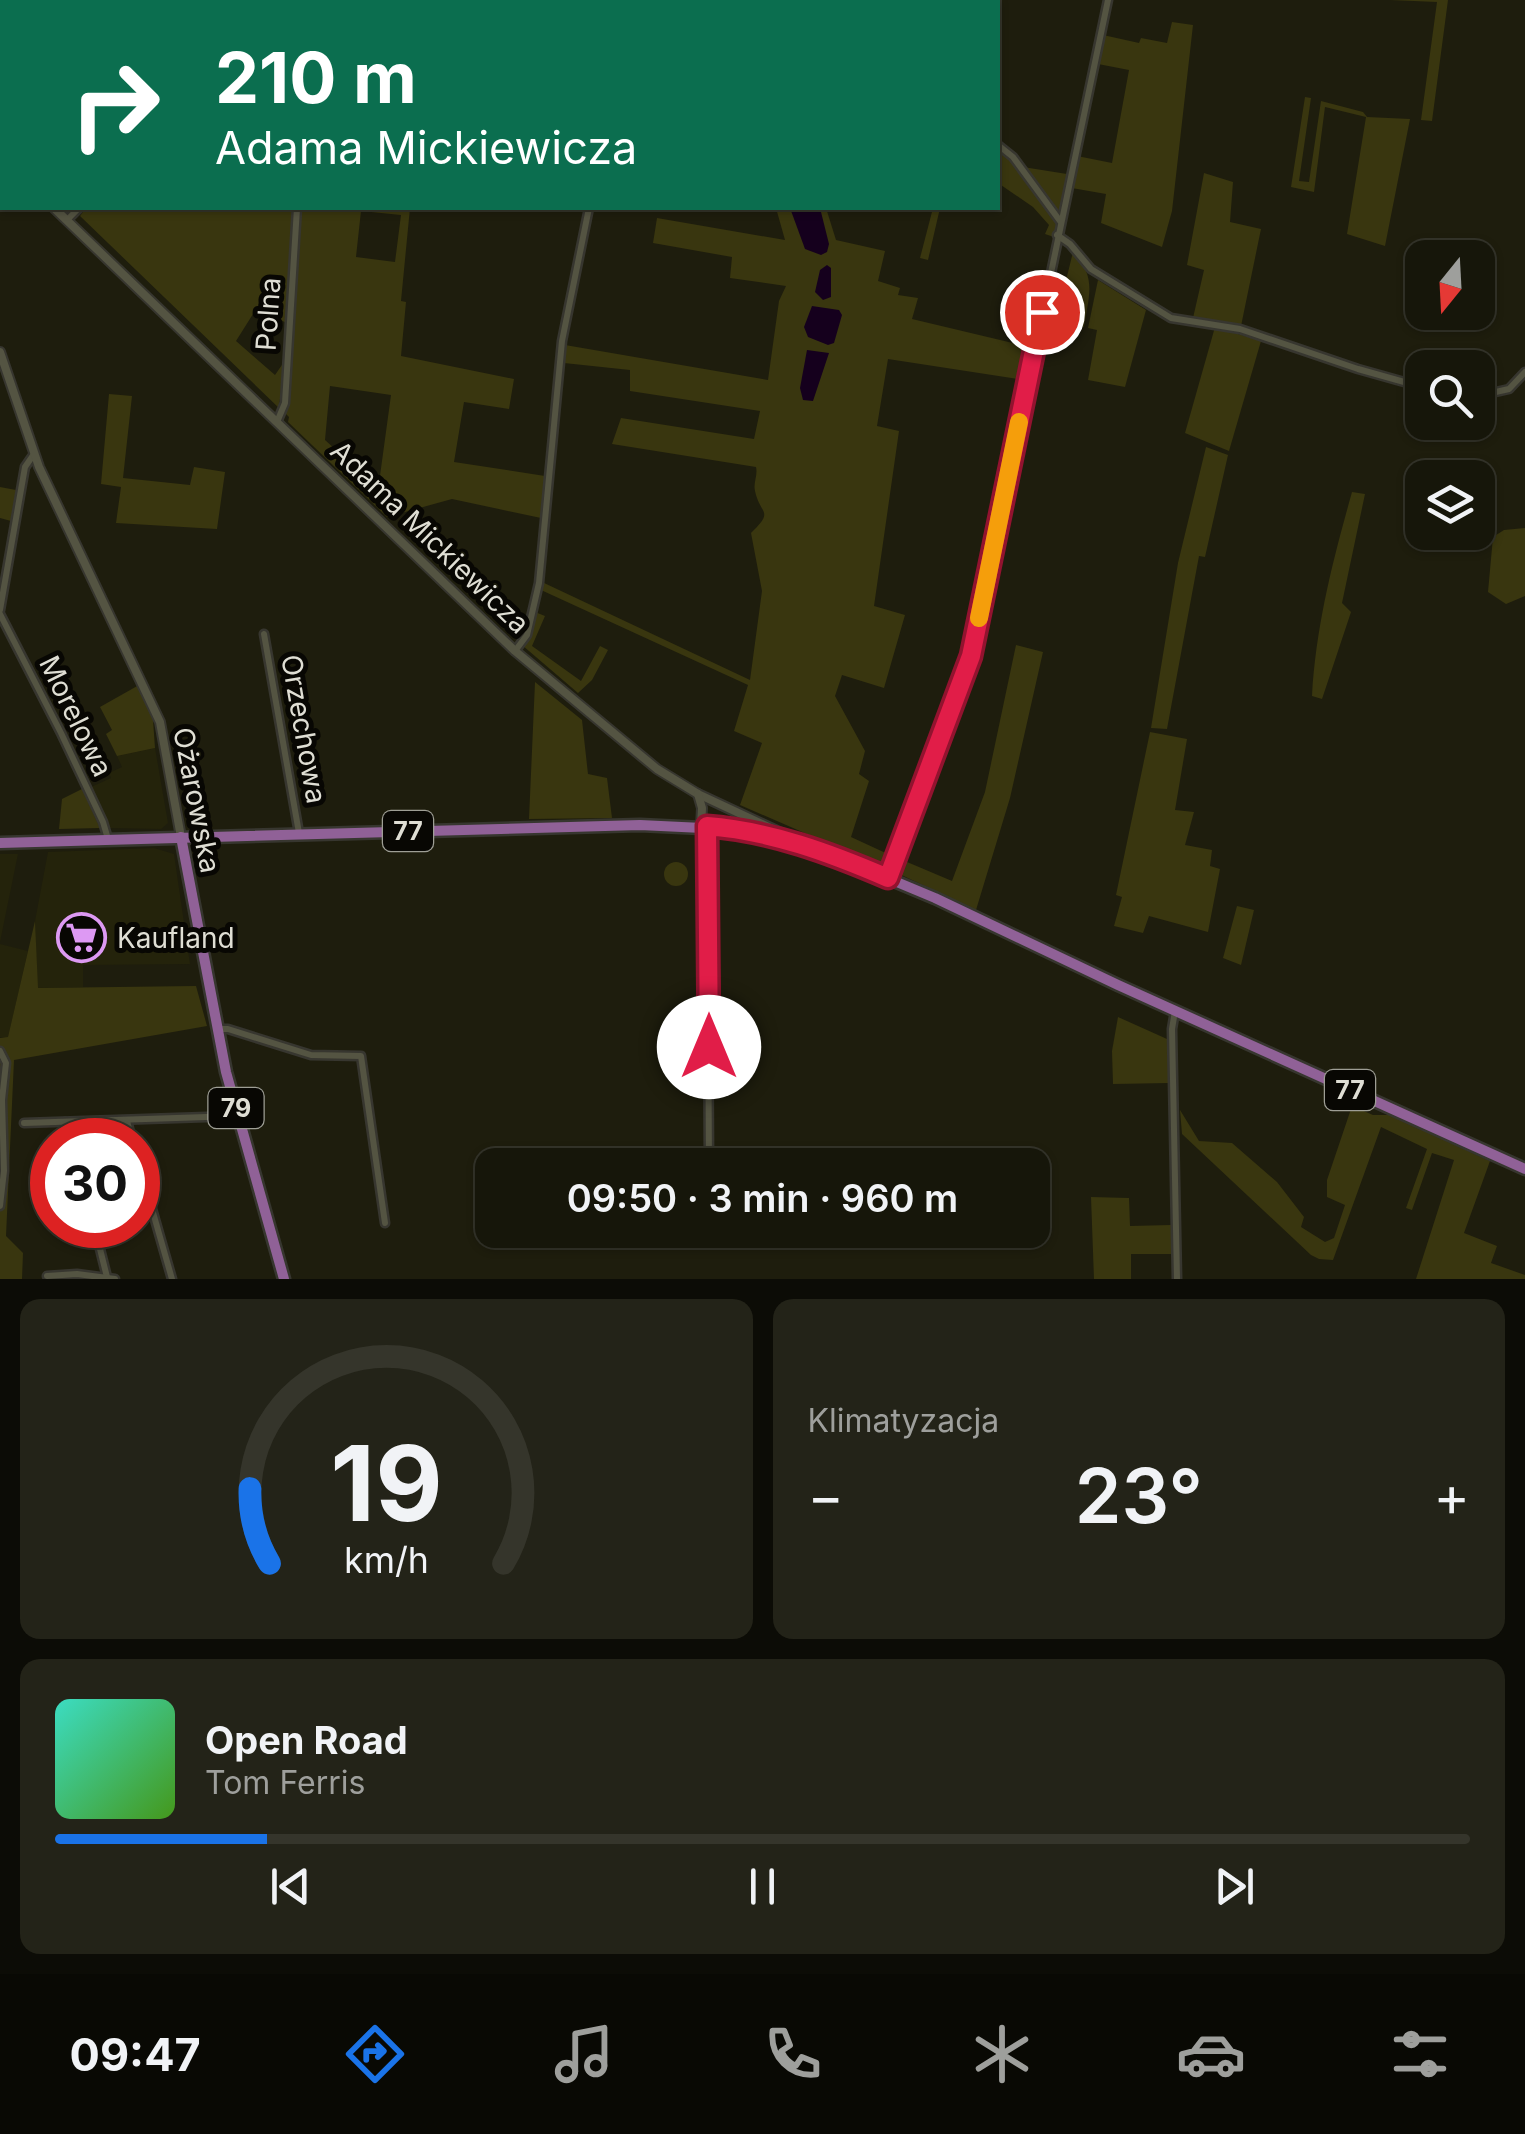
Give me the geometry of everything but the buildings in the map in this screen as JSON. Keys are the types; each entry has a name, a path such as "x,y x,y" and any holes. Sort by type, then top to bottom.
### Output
{"main road":[{"name":"Adama Mickiewicza","path":"704,826 752,832 812,848 888,878 1174,1011"},
{"name":"77","path":"0,842 704,826"},
{"name":"Ożarowska","path":"181,836 217,1029 284,1279"},
{"name":"77","path":"1174,1011 1525,1170"}],"street":[{"path":"888,878 971,656 1108,0"},
{"path":"1000,147 1013,157 1060,222"},
{"name":"Adama Mickiewicza","path":"56,210 515,651 639,756 698,794 812,848"},
{"path":"67,220 77,210"},
{"name":"Polna","path":"277,422 285,403 297,210"},
{"path":"515,651 527,635 536,601 562,341 590,210"},
{"path":"1057,235 1091,269 1171,318 1240,328 1405,382"},
{"name":"Ożarowska","path":"0,352 34,454 155,710 167,752 181,836"},
{"path":"1495,392 1509,389 1525,372"},
{"path":"0,612 25,467 34,454"},
{"name":"Morelowa","path":"0,612 61,733 108,839"},
{"name":"Orzechowa","path":"264,634 300,834"},
{"path":"698,794 704,826 709,1148"},
{"path":"1174,1011 1177,1279"},
{"path":"217,1029 311,1055 361,1056 384,1223"},
{"path":"0,1051 6,1062 0,1206"},
{"path":"160,1120 238,1116"},
{"path":"24,1123 30,1123"},
{"path":"160,1237 172,1279"},
{"path":"48,1276 111,1278 101,1248"}],"shaded area":[{"path":"1390,0 1448,0 1432,121 1421,120 1437,2"},
{"path":"1172,22 1193,25 1172,211 1162,247 1101,223 1106,194 1066,187 1059,215 1023,167 1067,174 1072,155 1112,163 1129,70 1098,64 1103,35 1139,43 1141,38 1167,43"},
{"path":"1305,97 1311,98 1299,181 1309,182 1321,101 1363,112 1367,117 1410,119 1385,246 1347,234 1366,117 1325,107 1314,192 1291,187"},
{"path":"1000,149 1058,222 1054,237 1045,234 1049,225 1033,207 1000,184"},
{"path":"1204,173 1233,182 1230,222 1261,229 1241,326 1193,318 1204,270 1187,265"},
{"path":"84,210 293,210 286,323 258,306 236,341 275,375 284,362 279,408 80,216"},
{"path":"301,210 410,210 401,301 406,302 401,356 514,379 509,409 464,402 454,462 545,476 541,518 452,499 387,517 288,422 285,413","holes":["361,211 401,215 395,262 356,257","330,386 391,395 379,483 367,478 325,440"]},
{"path":"777,210 827,210 836,240 885,251 878,281 900,288 898,295 918,298 912,319 1025,346 1018,379 888,359 877,426 899,431 874,606 905,615 884,688 842,675 835,696 865,751 859,774 869,781 851,837 890,855 885,868 740,805 762,743 734,731 748,685 541,590 542,582 750,680 762,591 751,533 764,516 755,491 756,467 612,444 621,418 754,439 760,411 630,391 630,370 564,363 565,345 768,380 779,301 786,286 730,278 732,257 653,243 657,218 785,240"},
{"path":"791,210 820,210 829,244 827,252 821,255 805,249"},
{"path":"932,210 940,210 928,260 920,258"},
{"path":"1073,252 1088,278 1084,327 1056,321"},
{"path":"827,265 831,268 831,297 823,300 815,292 820,270"},
{"path":"1098,280 1146,310 1125,387 1088,380 1097,330 1088,328"},
{"path":"812,306 839,310 842,315 834,343 828,345 808,337 804,327"},
{"path":"1215,327 1261,341 1229,451 1185,433"},
{"path":"807,350 829,353 813,401 803,400 800,388"},
{"path":"109,394 132,396 123,478 190,485 194,467 225,472 217,529 116,523 121,487 101,484"},
{"path":"1206,447 1228,455 1205,557 1199,556 1167,729 1151,728 1178,563"},
{"path":"0,487 16,490 11,521 0,518"},
{"path":"1352,492 1365,494 1342,603 1351,612 1322,699 1312,696 1317,644"},
{"path":"1525,528 1525,596 1506,604 1488,592 1495,536 1504,530"},
{"path":"535,612 545,616 532,646 581,681 600,646 608,650 592,680 578,693 522,645 530,636"},
{"path":"1016,645 1043,652 1010,798 976,910 895,872 900,859 952,881 985,792"},
{"path":"535,682 582,720 588,774 607,778 612,818 529,819"},
{"path":"139,685 153,720 155,748 117,756 106,734 112,730 100,707"},
{"path":"1150,732 1187,739 1175,810 1194,812 1185,845 1212,850 1210,866 1220,869 1208,932 1149,916 1143,933 1114,926 1122,897 1116,895"},
{"path":"155,748 168,823 161,829 108,828 89,788 111,778 109,773 122,767 117,756"},
{"path":"82,789 100,828 59,829 62,799"},
{"path":"154,848 174,854 190,964 83,965 83,987 37,988 35,921 48,852"},
{"path":"0,854 18,854 0,942"},
{"path":"676,862 688,874 676,886 664,874"},
{"path":"1237,906 1254,910 1241,965 1223,958"},
{"path":"35,921 38,988 196,986 207,1026 14,1060 6,1236 23,1253 22,1279 0,1279 0,1038 8,1037"},
{"path":"0,944 28,951 8,1038 0,1037"},
{"path":"1118,1017 1167,1039 1169,1083 1113,1084 1112,1051"},
{"path":"1352,1106 1373,1115 1390,1115 1490,1161 1464,1233 1497,1246 1491,1263 1525,1275 1525,1279 1416,1279 1454,1160 1432,1153 1412,1210 1406,1208 1427,1149 1381,1127 1333,1260 1311,1255 1182,1134 1180,1110 1199,1141 1232,1143 1277,1182 1304,1217 1301,1227 1325,1242 1334,1238 1345,1205 1327,1197 1327,1180"},
{"path":"1091,1197 1129,1198 1130,1226 1171,1225 1171,1254 1131,1254 1131,1279 1094,1279"}],"slow traffic":[{"path":"979,618 1019,422"}],"place":[{"name":"Kaufland","path":"82,938"}],"route":[{"path":"709,1047 707,826 752,832 812,848 888,878 971,656 1042,312"}]}
